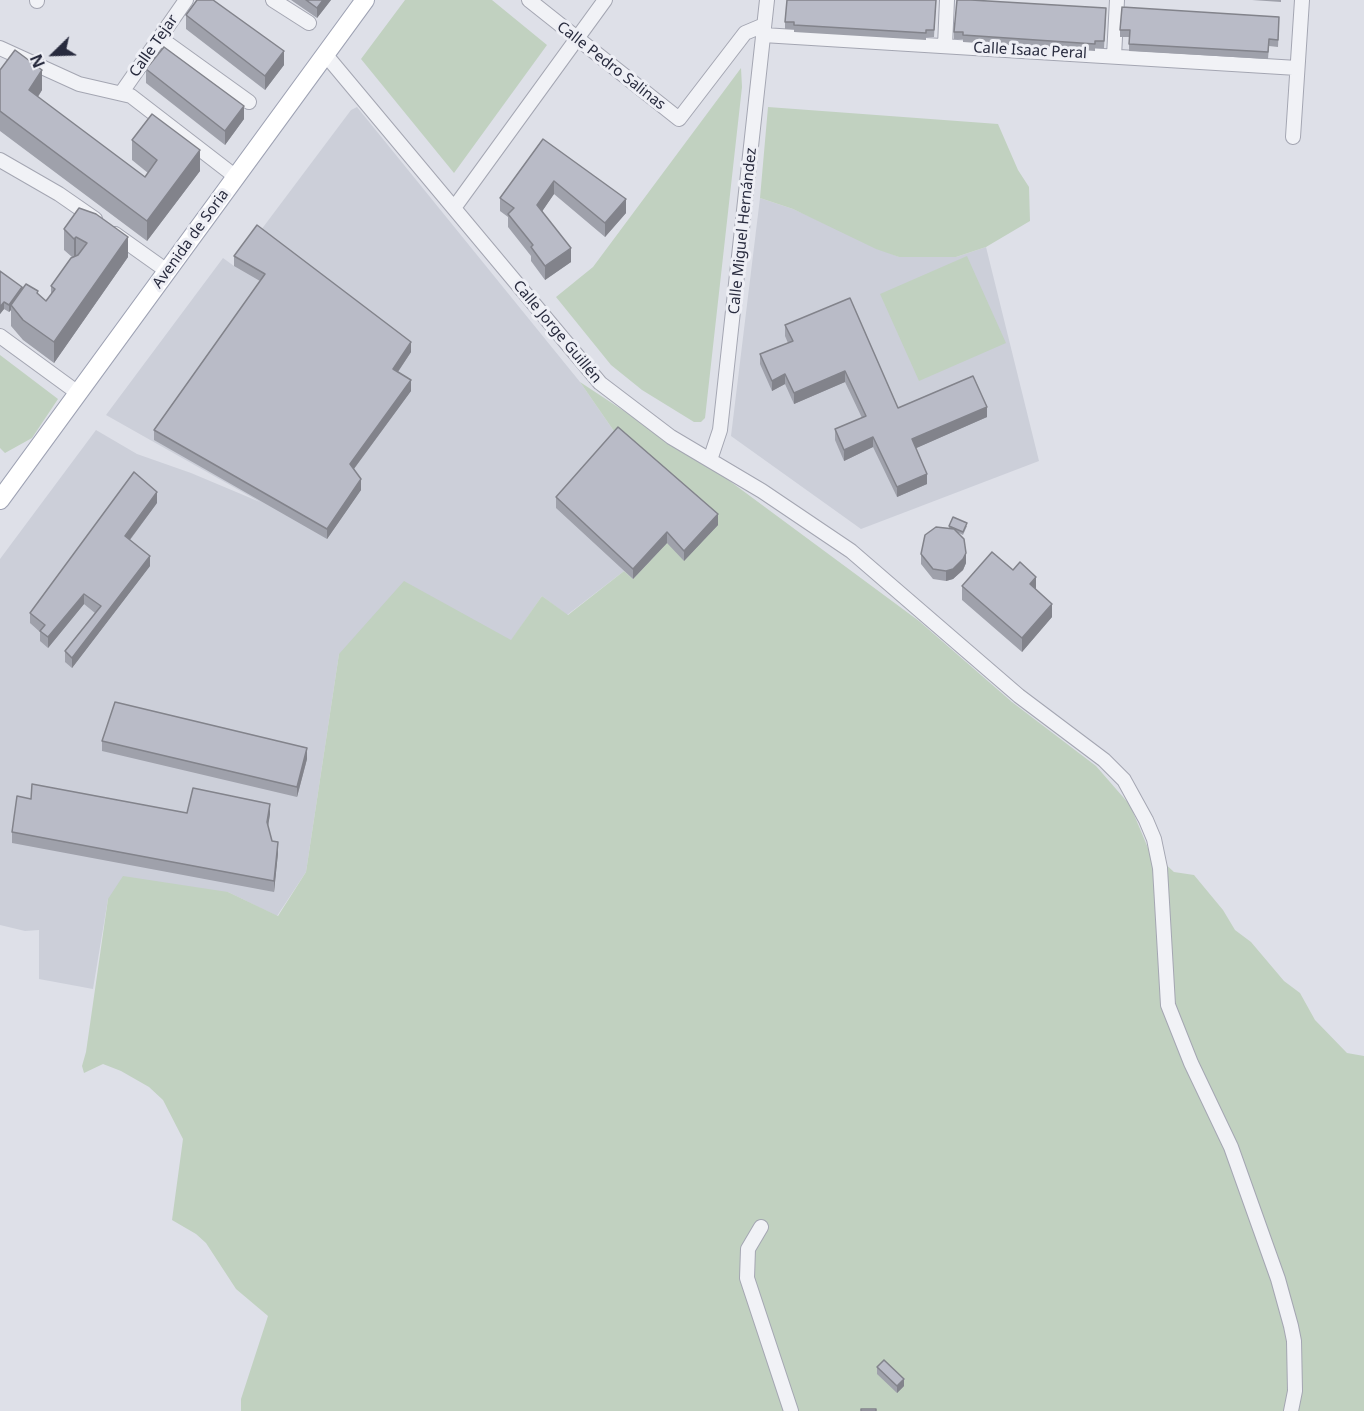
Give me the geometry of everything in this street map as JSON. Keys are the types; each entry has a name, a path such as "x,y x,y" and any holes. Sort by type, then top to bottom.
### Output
{"main road":[{"name":"Avenida de Soria","path":"0,500 365,0"}],"street":[{"name":"Calle Tejar","path":"122,92 186,0"},
{"path":"273,0 309,23"},
{"name":"Calle Pedro Salinas","path":"529,0 679,119 745,33 763,30"},
{"path":"453,208 605,0"},
{"name":"Calle Miguel Hernández","path":"710,460 720,430 767,0"},
{"path":"945,46 947,0"},
{"path":"1114,56 1117,0"},
{"path":"1293,137 1302,0"},
{"name":"Calle Isaac Peral","path":"763,30 945,46 1297,68"},
{"path":"160,38 249,102"},
{"path":"0,48 79,84 122,92 131,96 236,177"},
{"name":"Calle Jorge Guillén","path":"325,54 600,383 671,437 762,491 851,551 1019,696 1104,759 1124,780 1154,839 1160,868 1168,1005 1191,1063 1231,1148 1278,1279 1294,1341 1295,1391 1291,1411"},
{"path":"0,160 59,194 167,272"},
{"path":"0,336 78,393"},
{"path":"760,1227 748,1249 747,1278 790,1411"}],"shaded area":[{"path":"357,107 580,382 618,437 718,525 684,561 633,579 624,571 567,615 542,596 511,641 339,654 306,872 277,916 228,892 108,899 93,989 39,979 39,930 25,931 0,925 0,559 96,430 137,454 191,473 260,502 106,415 223,258 234,266 351,110"},
{"path":"760,198 793,209 899,257 956,257 986,247 1039,461 861,529 731,436"}],"green space":[{"path":"405,0 492,0 547,45 454,173 361,59"},
{"path":"741,68 742,87 705,418 701,422 694,422 642,390 611,365 556,297 593,267"},
{"path":"768,107 998,124 1018,170 1029,187 1030,221 986,247 956,257 899,257 876,249 793,209 760,198"},
{"path":"967,256 1006,343 919,381 880,294"},
{"path":"0,355 58,399 32,438 5,453 0,448"},
{"path":"580,382 727,479 919,621 1012,702 1096,766 1130,805 1148,848 1174,872 1194,875 1223,910 1235,930 1251,942 1284,981 1300,993 1315,1020 1347,1053 1364,1056 1364,1411 241,1411 241,1399 268,1316 236,1289 206,1243 196,1234 172,1220 183,1139 163,1100 149,1087 121,1071 103,1064 84,1073 82,1066 108,899 123,876 228,892 278,916 306,872 339,654 404,581 511,640 542,596 568,615 624,571 633,579 667,543 618,437"}],"building":[{"path":"197,0 213,0 284,51 265,76 186,15"},
{"path":"306,0 323,0 317,8"},
{"path":"787,0 936,0 934,30 926,30 926,33 794,25 794,22 785,22"},
{"path":"957,0 1106,8 1104,41 1095,41 1095,44 963,35 963,32 954,32"},
{"path":"1122,7 1279,17 1278,40 1269,39 1268,52 1129,44 1130,30 1120,30"},
{"path":"164,47 244,106 225,131 146,69"},
{"path":"15,50 42,70 29,90 145,177 157,160 132,140 152,114 200,150 147,221 0,111 0,70"},
{"path":"543,139 626,199 605,223 554,181 537,205 571,248 545,266 531,247 533,245 508,214 514,208 500,198"},
{"path":"79,208 96,214 128,237 54,342 23,320 11,305 26,284 38,291 37,293 46,301 55,289 51,286 71,258 78,255 87,243 76,237 74,239 64,229"},
{"path":"257,225 411,342 393,369 411,380 350,464 361,479 327,529 154,430 265,274 234,256"},
{"path":"0,271 22,287 9,305 4,302 0,307"},
{"path":"850,298 898,408 973,376 987,407 912,439 927,474 897,487 873,437 844,450 835,429 866,416 845,371 794,393 785,374 772,381 760,354 793,341 785,325"},
{"path":"618,427 718,514 684,551 667,532 633,569 556,497"},
{"path":"134,472 157,492 125,536 150,556 72,658 65,651 101,606 84,594 48,637 40,631 45,625 30,613"},
{"path":"953,517 967,523 963,532 949,526"},
{"path":"936,527 954,529 964,539 966,553 953,569 946,571 933,569 921,554 925,535"},
{"path":"992,552 1013,570 1020,562 1036,577 1030,584 1052,604 1022,638 962,586"},
{"path":"115,702 307,748 297,787 102,741"},
{"path":"32,784 187,813 193,788 270,804 267,822 272,841 278,842 274,881 12,832 17,796 31,799"},
{"path":"884,1360 904,1379 897,1386 877,1367"},
{"path":"861,1409 876,1409 876,1411 861,1411"}]}
